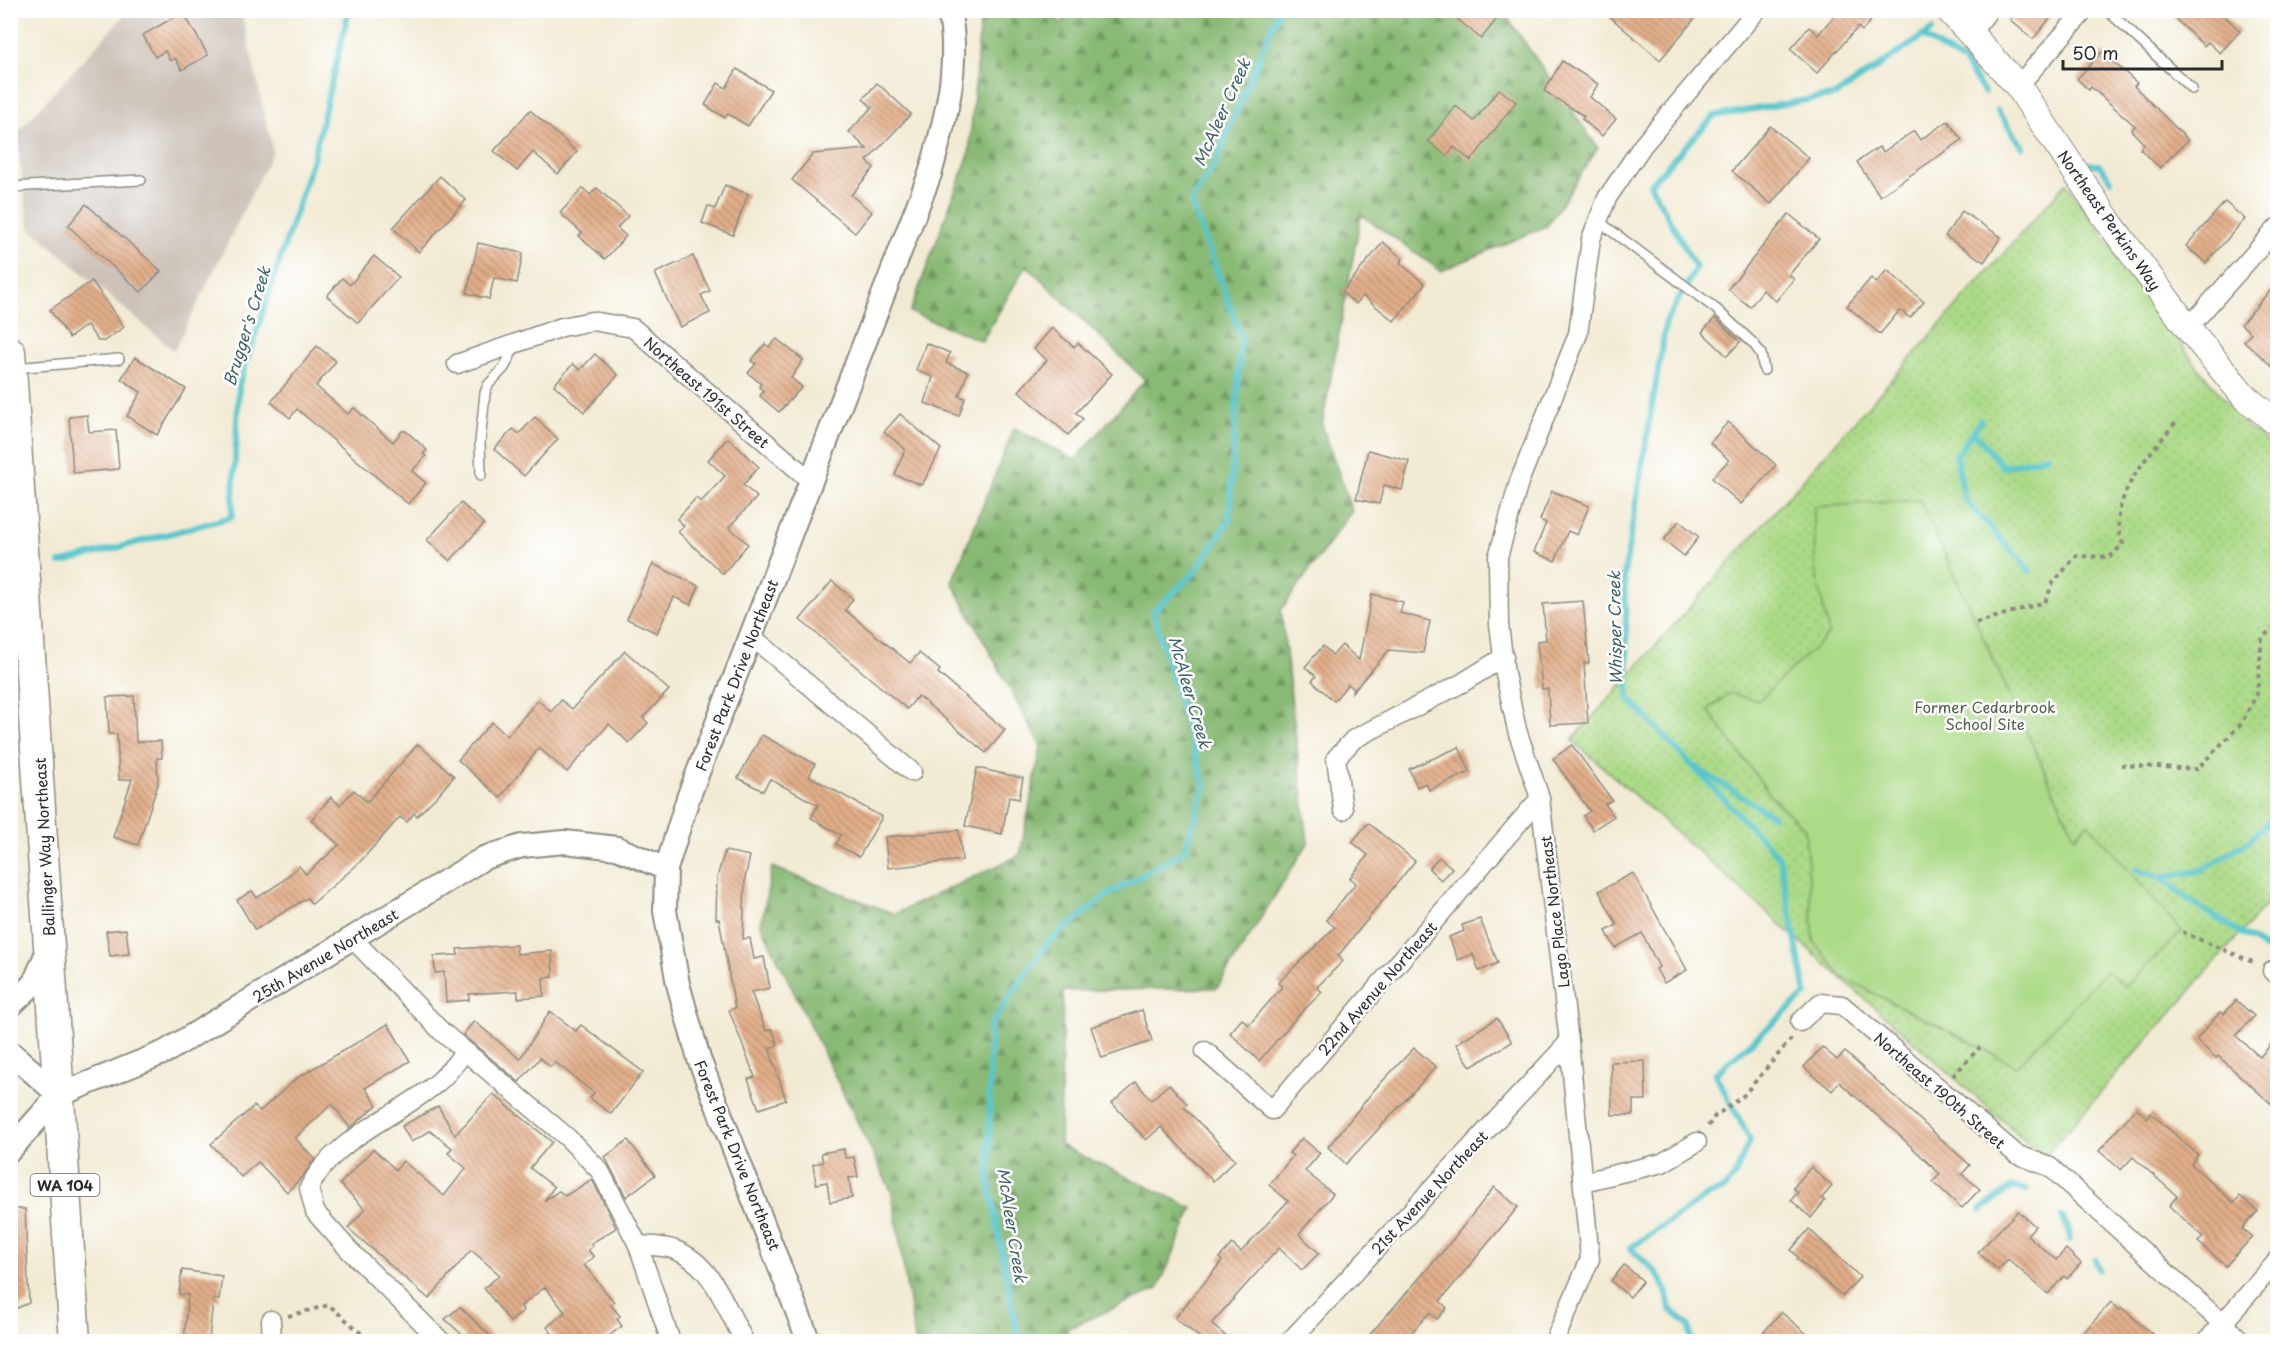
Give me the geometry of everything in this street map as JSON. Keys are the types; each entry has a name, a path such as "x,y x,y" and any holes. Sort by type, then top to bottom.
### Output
{"main road":[{"name":"Northeast Perkins Way","path":"1949,10 2018,86 2111,225 2188,328 2245,397 2277,424"},
{"name":"Ballinger Way Northeast","path":"11,360 75,1341"}],"street":[{"name":"Forest Park Drive Northeast","path":"809,1341 699,1059 674,963 665,911 666,869 688,798 930,174 950,102 953,56 949,10"},
{"name":"Lago Place Northeast","path":"1554,1341 1590,1259 1569,1042 1540,798 1517,730 1504,657 1500,624 1498,558 1519,482 1578,334 1591,239 1607,198 1643,145 1757,10"},
{"path":"1971,33 1989,10"},
{"path":"2018,86 2085,10"},
{"path":"2188,328 2277,227"},
{"name":"Northeast 191st Street","path":"457,364 562,327 592,321 633,328 811,481"},
{"path":"751,636 912,772"},
{"path":"1343,810 1336,758 1354,740 1504,657"},
{"name":"22nd Avenue Northeast","path":"1205,1050 1272,1110 1540,798"},
{"name":"25th Avenue Northeast","path":"10,1150 59,1095 165,1052 484,858 522,846 565,842 617,848 666,869"},
{"path":"352,938 441,1031 568,1138 600,1171 638,1245 671,1341"},
{"path":"10,1006 34,983 50,946"},
{"name":"Northeast 190th Street","path":"1800,1022 1820,1003 1842,1005 2016,1155 2050,1167 2243,1341"},
{"name":"21st Avenue Northeast","path":"1289,1341 1569,1042"},
{"path":"10,1052 59,1095"},
{"path":"442,1341 349,1250 315,1212 309,1188 316,1172 372,1125 439,1082 465,1052"},
{"path":"1583,1182 1662,1163 1697,1142"},
{"path":"638,1245 676,1250 699,1267 715,1283 745,1341"},
{"path":"2206,1341 2277,1260"},
{"path":"271,1320 272,1341"}],"lane":[{"path":"2107,10 2192,89"},
{"path":"10,186 141,180"},
{"path":"1597,220 1675,276 1716,309 1754,344 1761,354 1764,370"},
{"path":"481,475 480,442 484,393 488,385 504,368 517,342"},
{"path":"11,360 119,359"}],"path":[{"path":"1976,623 2045,603 2053,583 2076,556 2110,557 2123,544 2117,528 2130,478 2176,422"},
{"path":"2121,765 2197,769 2241,724 2257,694 2262,637 2277,626"},
{"path":"2182,932 2275,973"},
{"path":"1721,1112 1737,1101 1802,1027 1800,1022"},
{"path":"1940,1090 1980,1047"},
{"path":"271,1320 329,1305 371,1341"}],"shaded area":[{"path":"128,11 241,11 273,151 174,351 29,227 16,134"}],"green space":[{"path":"1072,10 1505,11 1598,148 1547,226 1441,271 1361,215 1322,425 1352,511 1281,610 1308,843 1217,988 1063,991 1060,1145 1193,1208 1158,1289 1066,1329 1071,1341 915,1341 892,1193 761,925 772,867 895,914 1020,855 1041,747 952,582 1014,428 1075,460 1145,380 1026,265 982,341 910,312 969,154 981,11 1043,11 1062,23"},
{"name":"Former Cedarbrook School Site","path":"2066,183 2196,365 2247,427 2277,450 2277,892 2044,1157 1572,740"},
{"path":"1920,500 2075,837 2088,823 2182,932 2125,986 2106,971 2017,1066 1842,977 1814,942 1805,829 1771,796 1708,710 1730,693 1758,701 1829,634 1815,569 1814,507"}],"building":[{"path":"1447,10 1504,10 1481,39"},
{"path":"1602,10 1702,10 1660,60"},
{"path":"1839,10 1880,10 1862,31 1858,27 1817,73 1790,49 1809,27 1818,35"},
{"path":"2019,10 2057,10 2033,39 2010,20"},
{"path":"2166,10 2218,10 2240,31 2220,53 2208,42 2204,46"},
{"path":"183,12 208,55 182,70 175,58 170,61 165,51 155,57 143,35"},
{"path":"2102,52 2137,83 2134,86 2188,140 2160,168 2140,149 2144,144 2131,130 2135,126 2091,87 2089,90 2077,79"},
{"path":"1562,61 1598,84 1590,97 1616,119 1602,136 1582,119 1584,116 1544,91"},
{"path":"737,69 771,90 748,126 728,114 725,118 705,105 718,83 726,88"},
{"path":"877,83 911,114 867,161 874,168 851,195 872,212 855,233 792,180 813,154 867,149 849,132 872,107 863,99"},
{"path":"1499,89 1516,102 1471,161 1454,147 1447,156 1428,141 1456,106 1474,121"},
{"path":"530,110 577,152 558,174 533,152 517,171 494,151"},
{"path":"1948,121 1962,140 1880,196 1857,162 1879,147 1883,152 1914,131 1920,140"},
{"path":"1770,126 1809,158 1771,204 1732,171"},
{"path":"440,176 466,200 419,252 393,228"},
{"path":"725,185 748,194 733,235 702,223 708,206 715,209"},
{"path":"583,188 590,195 597,188 628,216 617,228 626,236 605,259 579,236 582,233 560,213"},
{"path":"2225,202 2245,219 2206,263 2186,246"},
{"path":"86,204 161,271 141,292 68,226"},
{"path":"1962,211 2001,237 1984,262 1945,236"},
{"path":"1789,214 1819,239 1789,275 1794,279 1776,301 1763,290 1750,307 1728,289"},
{"path":"1383,242 1403,259 1400,263 1425,284 1394,321 1363,296 1356,304 1342,292"},
{"path":"478,243 523,253 517,283 494,278 489,299 467,293"},
{"path":"374,256 399,277 358,323 327,296 342,278 350,285"},
{"path":"693,256 710,291 701,295 710,313 680,327 655,273"},
{"path":"1887,270 1924,302 1910,318 1900,310 1880,334 1847,306 1871,278 1876,283"},
{"path":"92,281 124,327 104,341 98,341 87,325 69,338 50,310"},
{"path":"2277,283 2277,371 2244,341 2251,333 2241,324"},
{"path":"1715,318 1740,342 1727,356 1702,332"},
{"path":"1052,328 1074,347 1078,343 1112,374 1076,413 1083,419 1068,435 1019,391 1047,360 1034,349"},
{"path":"777,339 803,360 791,378 802,387 779,412 760,396 764,391 759,387 761,384 748,373 756,364 751,361 765,344 769,347"},
{"path":"926,343 950,353 946,363 968,372 959,396 965,398 959,416 925,403 933,377 916,370"},
{"path":"317,346 336,361 316,386 348,414 354,408 393,442 402,431 406,431 427,450 423,454 426,456 412,471 426,483 408,504 297,409 290,418 271,402"},
{"path":"595,354 618,375 584,412 554,385 573,364 580,370"},
{"path":"135,357 186,389 157,435 127,416 141,392 121,379"},
{"path":"900,414 941,449 922,485 895,475 905,449 884,432"},
{"path":"87,415 89,432 116,430 119,469 73,473 69,417"},
{"path":"535,417 558,439 524,476 494,449 513,429 519,434"},
{"path":"1728,422 1776,465 1741,504 1712,478 1729,460 1710,443"},
{"path":"728,438 759,467 743,485 757,497 729,527 748,544 723,574 678,532 684,526 677,519 696,498 701,502 725,476 708,460"},
{"path":"1368,450 1409,461 1402,490 1384,485 1379,504 1356,499"},
{"path":"1552,491 1589,506 1577,535 1568,531 1555,561 1534,552 1546,523 1540,520"},
{"path":"461,503 484,524 450,561 427,540"},
{"path":"1679,521 1699,537 1684,556 1664,540"},
{"path":"653,564 699,586 691,605 674,597 657,633 627,619"},
{"path":"832,581 853,599 845,610 910,663 919,653 940,670 938,673 1005,730 986,753 918,696 907,709 800,620"},
{"path":"1372,594 1403,602 1400,613 1430,621 1423,653 1389,650 1352,692 1353,688 1348,684 1334,701 1312,681 1316,676 1305,667 1323,646 1333,655 1342,645 1359,660"},
{"path":"1583,601 1589,663 1584,663 1588,723 1550,725 1548,689 1542,689 1537,641 1546,640 1543,604"},
{"path":"625,651 669,690 643,718 648,723 629,743 609,724 567,772 539,748 500,798 458,760 492,722 507,736 538,700 551,712 561,700 572,709"},
{"path":"134,696 136,742 161,741 162,758 157,758 158,784 138,845 113,837 132,779 119,780 117,734 109,734 107,697"},
{"path":"762,735 815,764 809,776 882,817 859,857 836,844 841,835 811,818 818,805 770,779 763,791 738,778"},
{"path":"418,744 454,776 437,796 417,816 414,813 407,822 400,817 359,863 312,904 307,898 255,930 237,900 252,891 257,898 280,883 299,866 306,874 339,845 311,820 331,797 340,805 354,790 367,802"},
{"path":"1572,745 1612,800 1605,804 1614,816 1593,830 1583,816 1590,811 1553,759"},
{"path":"1459,747 1470,772 1429,790 1426,783 1417,787 1409,769"},
{"path":"977,768 1023,778 1019,799 1009,797 1002,834 965,826"},
{"path":"1368,823 1415,861 1338,956 1343,961 1317,987 1322,992 1259,1061 1230,1033 1242,1019 1249,1025 1282,987 1278,983 1335,927 1326,920 1356,883 1350,878 1368,855 1352,842"},
{"path":"959,830 962,860 888,868 885,837"},
{"path":"725,851 750,856 745,878 743,939 750,938 754,959 764,957 770,988 751,992 766,1031 772,1029 778,1045 769,1048 786,1100 759,1109 748,1079 755,1077 729,1010 735,1008 719,919 716,919 717,877"},
{"path":"1439,857 1452,868 1441,880 1429,869"},
{"path":"1633,873 1687,970 1664,983 1656,969 1659,967 1642,933 1615,948 1606,931 1617,925 1599,891"},
{"path":"1480,919 1498,963 1479,971 1473,954 1458,960 1449,937 1464,931 1462,925"},
{"path":"126,929 129,954 110,956 106,931"},
{"path":"516,945 517,954 552,951 553,977 543,978 544,996 518,998 518,991 469,994 469,1000 446,1002 444,972 435,973 434,956 458,955 457,949"},
{"path":"2236,1000 2254,1016 2236,1036 2260,1057 2277,1037 2277,1109 2218,1056 2216,1058 2196,1040 2220,1012 2224,1014"},
{"path":"1142,1010 1152,1041 1102,1058 1091,1027"},
{"path":"550,1011 576,1031 581,1025 643,1072 611,1114 590,1098 594,1093 555,1062 551,1067 540,1058 519,1082 463,1035 474,1021 520,1059"},
{"path":"1497,1018 1512,1042 1471,1067 1456,1044"},
{"path":"388,1024 410,1061 365,1088 377,1105 350,1128 332,1104 295,1138 315,1159 303,1176 287,1192 258,1162 241,1177 211,1144 254,1106 260,1111 297,1078"},
{"path":"1822,1047 1837,1060 1845,1052 1970,1165 1962,1174 1980,1189 1962,1208 1933,1182 1940,1174 1898,1134 1839,1082 1832,1091 1804,1067"},
{"path":"1414,1048 1436,1067 1346,1164 1328,1147 1375,1089"},
{"path":"1645,1061 1646,1100 1633,1100 1633,1115 1612,1115 1611,1062"},
{"path":"1136,1082 1151,1100 1169,1084 1187,1104 1184,1107 1235,1160 1213,1181 1161,1127 1146,1140 1112,1103"},
{"path":"493,1094 552,1142 530,1168 554,1187 544,1201 559,1191 565,1196 592,1179 616,1228 590,1244 593,1246 588,1250 594,1257 584,1265 614,1302 611,1305 620,1316 617,1319 622,1326 602,1341 558,1341 547,1327 565,1312 545,1287 521,1306 523,1311 510,1322 484,1288 500,1275 471,1250 429,1299 348,1228 365,1209 340,1184 373,1149 396,1170 403,1161 444,1196 466,1168 448,1153 452,1148 430,1131 411,1142 402,1126 438,1106 455,1135"},
{"path":"2136,1108 2147,1118 2151,1113 2198,1155 2191,1164 2234,1203 2240,1196 2258,1211 2242,1229 2252,1237 2226,1266 2198,1242 2203,1236 2169,1206 2177,1196 2133,1157 2121,1170 2099,1151"},
{"path":"1302,1138 1320,1153 1305,1171 1333,1194 1299,1234 1319,1253 1302,1270 1279,1248 1211,1324 1232,1341 1204,1341 1175,1318 1222,1261 1219,1258 1232,1244 1241,1252 1288,1201 1269,1185 1293,1156 1289,1153"},
{"path":"628,1140 655,1175 626,1197 605,1157"},
{"path":"844,1149 845,1158 854,1157 858,1177 849,1178 852,1198 830,1202 827,1182 816,1184 813,1164 823,1162 821,1153"},
{"path":"1811,1167 1832,1186 1822,1198 1825,1201 1811,1218 1791,1200 1798,1192 1793,1188"},
{"path":"1494,1187 1518,1207 1440,1301 1447,1308 1437,1319 1429,1313 1404,1341 1364,1341 1446,1248"},
{"path":"10,1209 25,1209 29,1303 10,1311"},
{"path":"2018,1211 2035,1226 2027,1235 2056,1260 2066,1249 2081,1263 2067,1279 2064,1276 2048,1294 2008,1259 1998,1270 1978,1252"},
{"path":"1809,1229 1860,1277 1843,1296 1797,1259 1798,1257 1791,1250"},
{"path":"1624,1265 1643,1281 1630,1297 1611,1281"},
{"path":"182,1270 222,1276 219,1300 213,1299 209,1341 184,1341 188,1295 179,1294"},
{"path":"2111,1302 2120,1310 2122,1308 2160,1341 2076,1341"},
{"path":"460,1307 496,1341 469,1341 445,1319"},
{"path":"1781,1312 1815,1341 1756,1341"}],"waterway":[{"name":"Brugger's Creek","path":"60,563 232,517 239,385 313,159 349,10"},
{"name":"McAleer Creek","path":"1019,1342 989,1182 990,1026 1047,943 1108,895 1185,850 1205,787 1153,612 1195,572 1229,521 1241,336 1191,202 1214,166 1279,10"},
{"name":"Whisper Creek","path":"1692,1342 1689,1326 1670,1309 1667,1294 1657,1273 1630,1248 1707,1196 1724,1189 1735,1175 1750,1139 1715,1074 1806,994 1779,857 1629,699 1624,575 1666,322 1696,268 1650,184 1714,116 1836,95 1932,30"},
{"path":"1922,36 1964,62 1984,92"},
{"path":"1997,110 2023,147"},
{"path":"2089,164 2099,165 2111,180"},
{"path":"1981,420 1956,456 1965,500 2030,571"},
{"path":"1973,431 2003,467 2048,456"},
{"path":"1695,767 1773,816"},
{"path":"2160,877 2200,871 2249,841 2278,812"},
{"path":"2136,869 2160,877 2199,907 2278,956"},
{"path":"1981,1210 2012,1187 2027,1190"},
{"path":"2062,1217 2069,1230 2070,1240"},
{"path":"2095,1259 2099,1270"}]}
